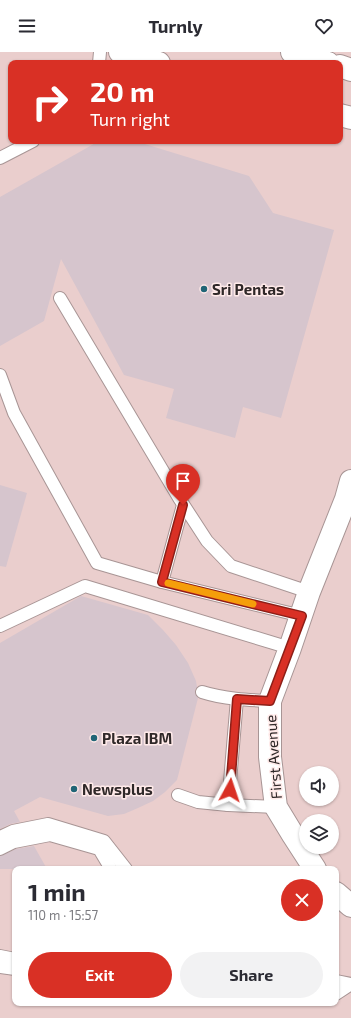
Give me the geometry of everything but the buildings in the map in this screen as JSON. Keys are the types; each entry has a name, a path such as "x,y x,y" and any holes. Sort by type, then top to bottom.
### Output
{"street":[{"path":"120,52 148,60"},
{"path":"292,52 318,60"},
{"name":"First Avenue","path":"313,866 276,807 270,758 270,701 310,592 349,493"}],"lane":[{"path":"0,158 27,144"},
{"path":"60,298 183,505 207,541 231,566 310,592"},
{"path":"0,375 14,413 97,563 162,582 302,616"},
{"path":"162,582 183,505"},
{"path":"0,626 85,586 290,648"},
{"path":"202,692 237,699 270,701"},
{"path":"228,805 237,699"},
{"path":"178,795 198,802 276,807"},
{"path":"0,837 13,831 48,824 104,841 124,866"},
{"path":"0,849 14,842 50,835 99,848 109,866"},
{"path":"0,956 12,958"},
{"path":"0,967 12,969"},
{"path":"339,982 351,984"},
{"path":"339,992 351,984"}],"shaded area":[{"path":"0,52 351,52 351,1018 0,1018"}],"slow traffic":[{"path":"168,583 253,604"}],"place":[{"name":"Sri Pentas","path":"204,289"},
{"name":"Plaza IBM","path":"94,738"},
{"name":"Newsplus","path":"74,789"}],"route":[{"path":"183,505 162,582 302,616 270,701 237,699 230,790"}]}
